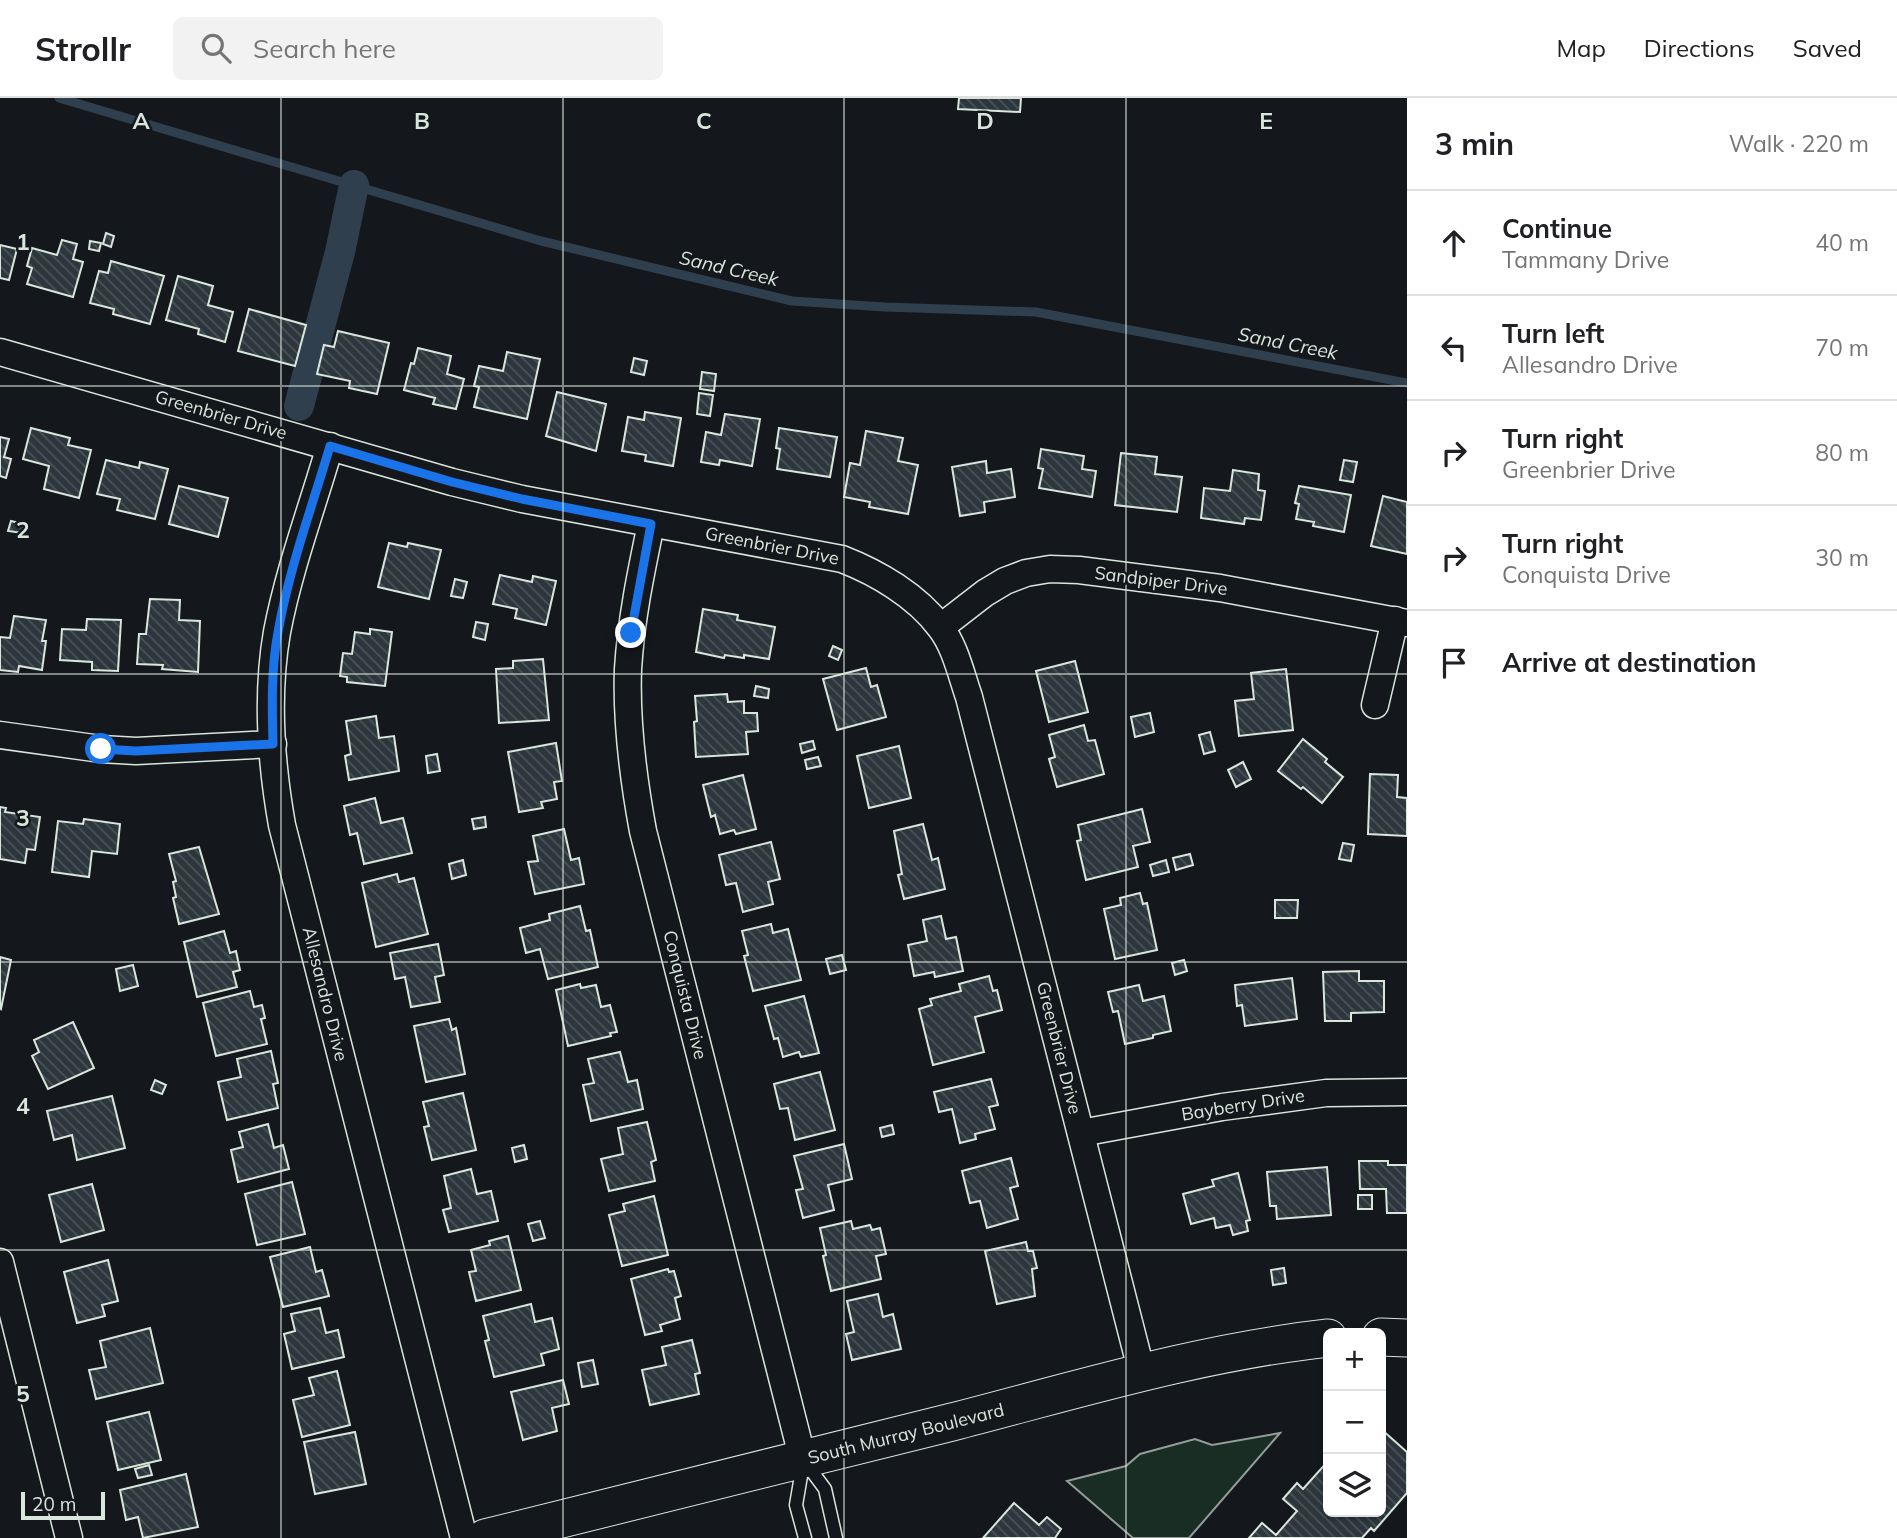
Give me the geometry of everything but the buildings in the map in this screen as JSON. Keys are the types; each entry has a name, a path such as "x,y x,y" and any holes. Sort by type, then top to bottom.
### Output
{"main road":[{"path":"1386,1337 1407,1338"},
{"name":"South Murray Boulevard","path":"485,1538 1142,1373 1278,1344 1323,1339"}],"street":[{"name":"Greenbrier Drive","path":"0,352 452,482 522,499 842,559 890,582 941,627 956,656 969,697 1142,1373"},
{"name":"Allesandro Drive","path":"330,446 284,601 277,634 272,705 276,788 282,825 464,1538"},
{"name":"Conquista Drive","path":"651,524 636,597 628,671 634,782 643,831 803,1460"},
{"name":"Sandpiper Drive","path":"941,627 1005,581 1026,573 1050,569 1220,588 1401,622 1376,705"},
{"path":"0,735 101,749 136,751 273,744"},
{"name":"Bayberry Drive","path":"1081,1133 1222,1107 1326,1093 1407,1092"},
{"path":"0,1262 69,1538"}],"lane":[{"path":"803,1460 796,1504 805,1538"},
{"path":"803,1460 825,1489 835,1538"}],"green space":[{"path":"1280,1433 1189,1538 1133,1538 1067,1481 1126,1466 1140,1454 1195,1439 1212,1445"}],"waterway":[{"name":"Sand Creek","path":"59,98 541,241 792,301 1036,312 1407,383"},
{"path":"299,406 340,252 354,185"}],"route":[{"path":"101,749 136,751 273,744 272,705 277,634 284,601 330,446 452,482 522,499 651,524 631,633"}]}
